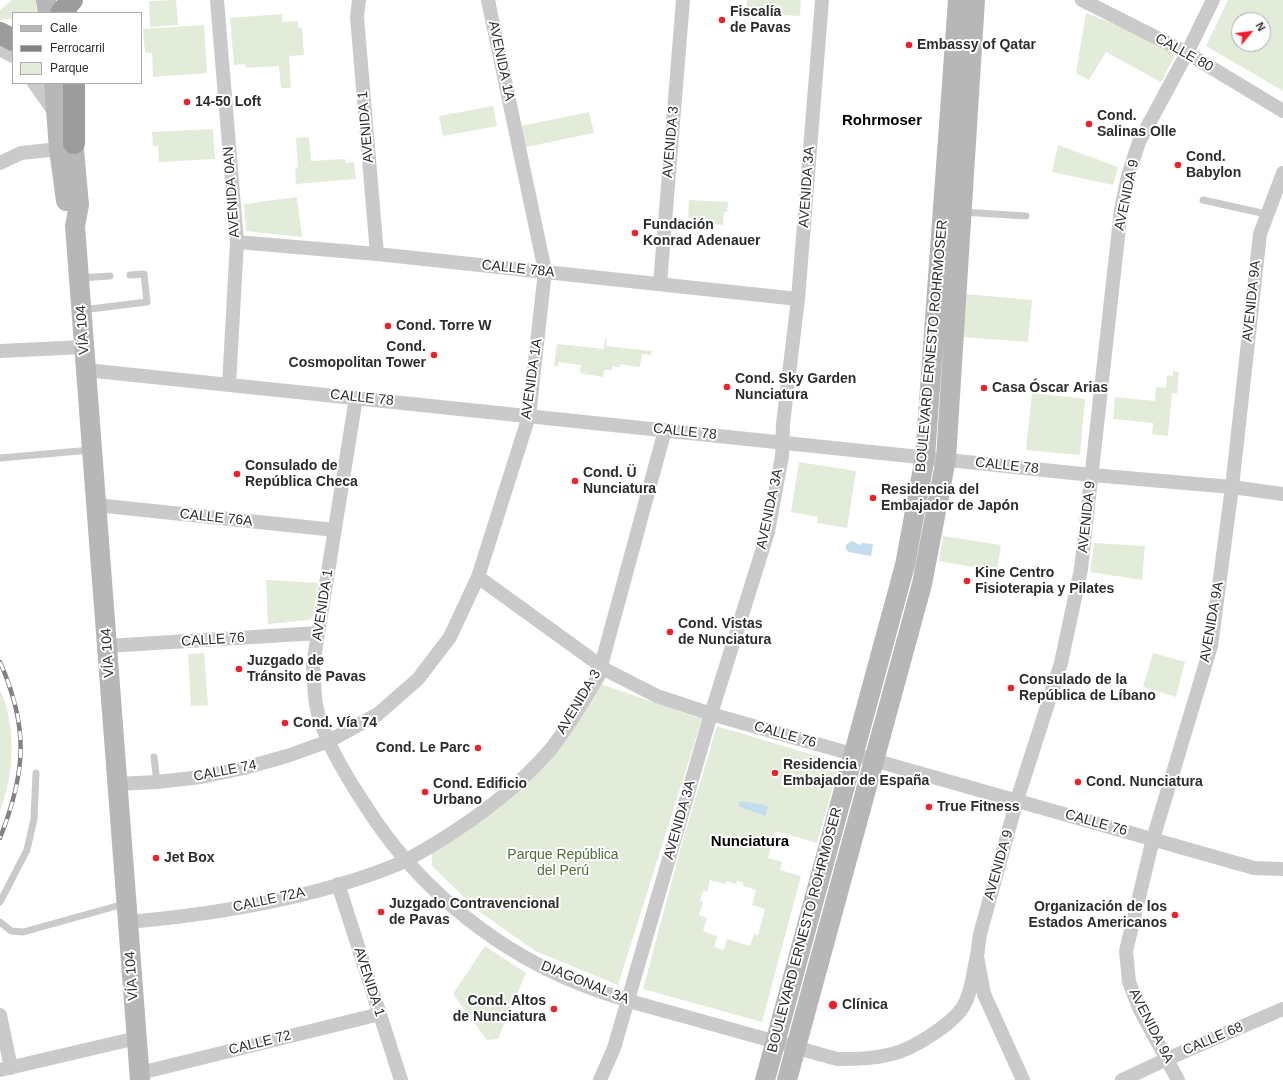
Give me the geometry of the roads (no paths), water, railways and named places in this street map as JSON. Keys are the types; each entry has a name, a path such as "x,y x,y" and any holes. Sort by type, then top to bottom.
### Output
{"highway":[{"path":"0,32 12,28"},
{"path":"0,32 12,39"},
{"path":"67,146 74,84"}],"main road":[{"name":"BOULEVARD ERNESTO ROHRMOSER","path":"765,1080 774,1042 905,565 925,457 958,0"},
{"name":"BOULEVARD ERNESTO ROHRMOSER","path":"786,1080 794,1047 822,964 874,760 922,584 946,459 975,0"},
{"name":"VÍA 104","path":"54,84 57,115 67,146 79,205 75,226 140,1077"},
{"name":"VÍA 104","path":"66,84 67,146"}],"street":[{"name":"AVENIDA 0AN","path":"217,0 237,242 229,385"},
{"name":"AVENIDA 1","path":"359,0 357,18 377,254"},
{"name":"AVENIDA 1A","path":"329,742 378,714 418,679 450,637 478,577 529,416 545,271 488,0"},
{"name":"AVENIDA 3","path":"660,284 683,0"},
{"name":"AVENIDA 3A","path":"600,1080 614,1048 711,714 768,532 782,456 782,442 798,299 822,0"},
{"name":"CALLE 80","path":"1082,0 1187,53 1283,111"},
{"name":"AVENIDA 9","path":"1023,1080 984,994 977,956 980,934 1017,800 1061,663 1082,569 1121,210 1128,176 1139,142 1187,53 1213,0"},
{"path":"0,48 12,55"},
{"path":"35,84 57,115"},
{"path":"0,163 21,153 67,146"},
{"name":"AVENIDA 9A","path":"1178,1080 1140,1010 1129,982 1126,951 1153,839 1211,646 1232,487 1260,234 1266,214 1283,173"},
{"name":"CALLE 78A","path":"237,242 545,271 798,299"},
{"path":"0,351 84,347"},
{"name":"CALLE 78","path":"86,370 1092,475 1232,487 1283,494"},
{"name":"AVENIDA 1","path":"356,398 313,665 316,705 329,742 350,782 375,821 406,860"},
{"name":"AVENIDA 3","path":"406,860 491,807 528,774 551,748 579,708 598,677 665,430"},
{"name":"CALLE 76A","path":"96,505 335,530"},
{"name":"CALLE 76","path":"478,577 601,667 657,696 711,714 1254,868 1283,869"},
{"name":"CALLE 76","path":"107,646 318,633"},
{"name":"CALLE 74","path":"118,784 157,782 244,768 329,742"},
{"name":"CALLE 72A","path":"127,912 211,912 254,905 338,884 406,860"},
{"name":"DIAGONAL 3A","path":"406,860 448,903 495,939 530,960 566,978 628,1000 837,1059 863,1060 893,1054 920,1041 943,1026 963,1007 970,987 977,956"},
{"name":"AVENIDA 1","path":"338,884 401,1080"},
{"name":"CALLE 68","path":"1122,1080 1283,1009"},
{"name":"CALLE 72","path":"140,1077 380,1014"},
{"path":"0,1015 5,1069 137,1038"}],"lane":[{"path":"1203,200 1266,214"},
{"path":"962,212 1026,216"},
{"path":"81,310 147,302 144,274 130,274"},
{"path":"79,278 110,276"},
{"path":"0,458 92,450"},
{"path":"154,756 157,782"},
{"path":"0,902 27,850 34,820 36,773"},
{"path":"0,922 11,931 23,932 127,912"}],"water":[{"path":"852,541 860,545 862,543 873,544 871,556 849,552 846,549 846,545"},
{"path":"740,801 765,805 768,807 765,816 738,806"}],"railway":[{"path":"0,662 16,708 20,729 21,750 15,792 0,838"}],"place":[{"name":"Fiscalía de Pavas","path":"722,20"},
{"name":"Embassy of Qatar","path":"909,45"},
{"name":"14-50 Loft","path":"187,102"},
{"name":"Cond. Salinas Olle","path":"1089,124"},
{"name":"Cond. Babylon","path":"1178,165"},
{"name":"Fundación Konrad Adenauer","path":"635,233"},
{"name":"Cond. Torre W","path":"388,326"},
{"name":"Cond. Cosmopolitan Tower","path":"434,355"},
{"name":"Cond. Sky Garden Nunciatura","path":"727,387"},
{"name":"Casa Óscar Arias","path":"984,388"},
{"name":"Consulado de República Checa","path":"237,474"},
{"name":"Cond. Ü Nunciatura","path":"575,481"},
{"name":"Residencia del Embajador de Japón","path":"873,498"},
{"name":"Kine Centro Fisioterapia y Pilates","path":"967,581"},
{"name":"Cond. Vistas de Nunciatura","path":"670,632"},
{"name":"Juzgado de Tránsito de Pavas","path":"239,669"},
{"name":"Consulado de la República de Líbano","path":"1011,688"},
{"name":"Cond. Vía 74","path":"285,723"},
{"name":"Cond. Le Parc","path":"478,748"},
{"name":"Residencia Embajador de España","path":"775,773"},
{"name":"Cond. Nunciatura","path":"1078,782"},
{"name":"Cond. Edificio Urbano","path":"425,792"},
{"name":"True Fitness","path":"929,807"},
{"name":"Jet Box","path":"156,858"},
{"name":"Juzgado Contravencional de Pavas","path":"381,912"},
{"name":"Organización de los Estados Americanos","path":"1175,915"},
{"name":"Clínica","path":"833,1005"},
{"name":"Cond. Altos de Nunciatura","path":"554,1009"}],"district":[{"name":"Rohrmoser","path":"882,121"},
{"name":"Nunciatura","path":"750,842"}],"park label":[{"name":"Parque República del Perú","path":"563,864"}]}
